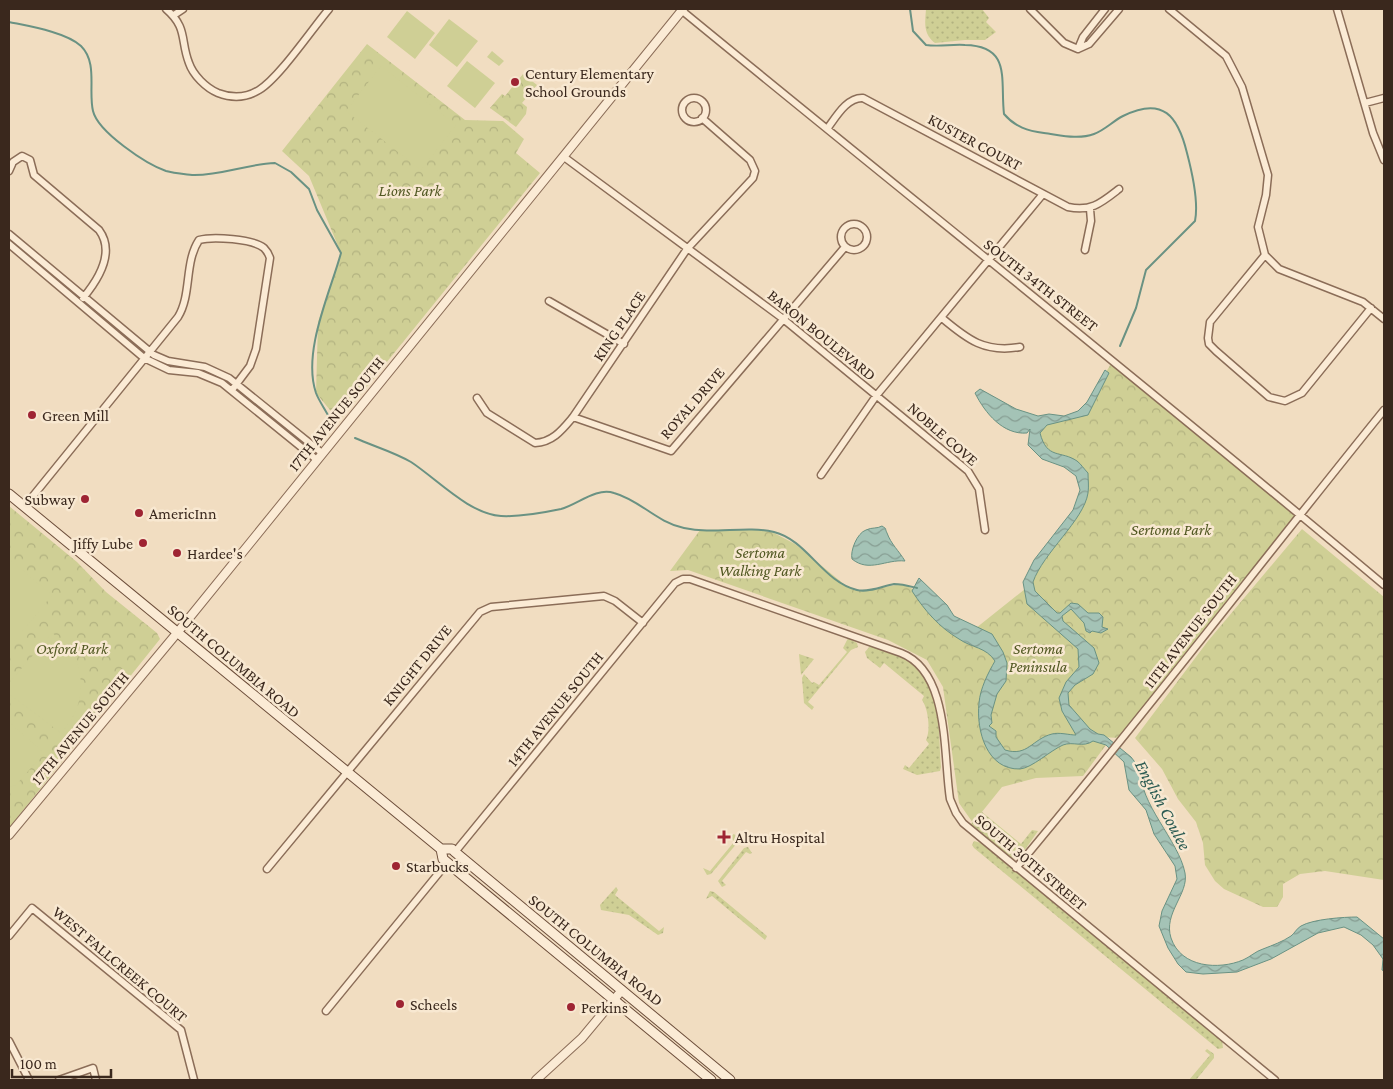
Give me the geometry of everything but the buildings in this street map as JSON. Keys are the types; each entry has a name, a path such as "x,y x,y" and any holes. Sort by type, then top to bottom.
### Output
{"main road":[{"name":"SOUTH COLUMBIA ROAD","path":"9,494 441,849 452,849 730,1080"},
{"name":"SOUTH COLUMBIA ROAD","path":"441,849 443,859 447,863 711,1080"},
{"path":"447,863 459,864 482,875"}],"street":[{"path":"166,9 182,27 189,63 196,74 213,91 227,96 241,96 256,92 269,82 329,9"},
{"path":"174,16 183,9"},
{"name":"SOUTH 34TH STREET","path":"681,9 988,261 1118,363 1384,585"},
{"name":"17TH AVENUE SOUTH","path":"9,835 177,633 564,157 681,9"},
{"path":"1030,9 1064,44 1078,49 1089,44 1119,9"},
{"path":"1078,49 1083,37 1105,9"},
{"path":"1169,9 1226,56 1242,87 1268,175 1266,195 1258,227 1265,255 1279,269 1363,302 1384,319"},
{"path":"1337,9 1376,142 1384,160"},
{"name":"KUSTER COURT","path":"827,129 851,100 857,98 870,100 1068,208 1090,209"},
{"path":"1366,103 1384,98"},
{"name":"KING PLACE","path":"477,398 487,413 536,442 544,442 556,436 573,417 624,344 686,249 753,178 755,171 750,160 702,118"},
{"path":"9,172 13,162 22,156 30,160 34,175 99,230 105,238 106,246 102,273 79,302"},
{"name":"BARON BOULEVARD","path":"564,157 686,249 782,318 876,396 1043,194"},
{"path":"1085,250 1091,221 1090,209 1098,206 1119,190"},
{"path":"852,224 864,228 868,236 862,248 853,251 845,247 841,240 845,228 852,224"},
{"path":"9,234 161,359 214,370 319,457"},
{"path":"24,506 183,308 193,249 199,240 210,236 256,244 264,249 270,258 256,349 250,366 234,387"},
{"path":"9,244 144,358 169,370 211,377 234,387"},
{"path":"782,318 845,247"},
{"path":"1265,255 1210,322 1208,338 1209,344 1216,352 1269,397 1285,401 1302,393 1371,308"},
{"path":"549,301 624,344"},
{"name":"ROYAL DRIVE","path":"573,417 670,451 782,318"},
{"path":"942,318 960,333 982,347 1004,350 1020,347"},
{"path":"821,475 876,396"},
{"name":"NOBLE COVE","path":"876,396 968,470 979,489 984,530"},
{"name":"11TH AVENUE SOUTH","path":"1016,868 1109,758 1384,410"},
{"name":"SOUTH 30TH STREET","path":"675,583 683,579 690,579 896,651 916,661 928,675 939,699 946,776 954,809 969,828 1275,1080"},
{"name":"14TH AVENUE SOUTH","path":"455,852 675,583"},
{"name":"KNIGHT DRIVE","path":"267,870 480,612 491,607 604,596 616,601 642,622"},
{"path":"326,1011 447,863"},
{"name":"WEST FALLCREEK COURT","path":"9,936 32,908 181,1030 194,1080"},
{"path":"536,1080 576,1044 622,990"},
{"path":"9,1041 29,1080"},
{"path":"59,1080 93,1068 96,1080"}],"green space":[{"path":"926,9 982,9 989,18 986,22 996,32 985,40 935,43 928,36 925,24"},
{"path":"407,11 435,33 415,59 387,37"},
{"path":"449,19 478,41 457,67 429,45"},
{"name":"Lions Park","path":"367,44 465,120 503,121 524,139 516,153 540,173 339,421 316,393 318,322 341,253 309,176 282,151"},
{"path":"492,51 504,61 499,66 487,57"},
{"path":"467,61 495,83 475,108 447,86"},
{"path":"381,66 456,125 421,170 346,111"},
{"path":"523,74 537,85 522,103 527,107 526,114 516,127 490,108 502,94 505,96"},
{"path":"1112,362 1300,514 1124,738 1093,737 1106,745 1083,776 1036,778 1002,787 973,823 959,803 943,687 927,660 888,640 688,570 670,571 700,530 756,529 772,532 795,544 845,585 859,591 903,584 936,601 966,636 1025,589 1078,512 1083,476 1033,445 1035,424 1070,418 1086,406"},
{"name":"Oxford Park","path":"9,506 77,562 106,592 157,633 160,639 9,828"},
{"path":"1302,529 1384,597 1384,880 1325,871 1300,874 1283,884 1283,897 1277,907 1263,907 1224,889 1215,881 1205,865 1203,843 1196,822 1178,799 1162,769 1135,738 1208,641"},
{"path":"9,559 52,595 9,648"},
{"path":"52,633 64,643 73,655 81,681 77,708 61,733 9,694 9,683"},
{"path":"848,638 857,643 858,647 851,650 808,702 814,707 812,710 804,703 802,678 804,674 812,683 814,682 819,685 847,652 843,648"},
{"path":"870,646 903,658 913,664 930,685 939,726 940,771 917,775 903,769 905,765 909,768 929,744 926,740 929,725 926,708 922,700 924,696 884,663 880,668 867,658 865,652"},
{"path":"799,654 814,659 801,675"},
{"path":"9,722 44,753 16,785 9,787"},
{"path":"982,812 1021,844 1032,830 1038,831 1022,854 1012,859 970,825"},
{"path":"734,834 738,838 738,842 711,874 707,875 703,868 710,871 734,842 730,836"},
{"path":"974,841 981,843 1222,1040 1223,1048 1218,1049 974,848 972,845"},
{"path":"748,847 752,853 746,852 722,881 726,885 722,887 718,881 744,848"},
{"path":"616,887 618,890 615,895 659,931 664,927 663,933 658,935 629,915 601,910 600,905"},
{"path":"710,891 714,892 767,936 765,940 712,896 706,899"},
{"path":"1207,1049 1214,1054 1214,1058 1196,1080 1189,1080 1210,1055 1205,1051"}],"water":[{"path":"1105,370 1109,373 1088,415 1047,425 1040,433 1046,447 1055,453 1077,461 1088,473 1088,493 1079,514 1045,560 1033,582 1035,591 1057,613 1060,613 1071,603 1078,604 1088,613 1099,613 1103,617 1102,627 1108,629 1101,633 1086,631 1084,623 1071,609 1062,616 1063,621 1094,648 1099,663 1093,674 1075,685 1068,693 1069,705 1090,729 1104,735 1131,757 1141,770 1146,795 1181,861 1185,873 1185,881 1170,920 1171,938 1183,956 1192,961 1202,964 1223,965 1243,960 1258,951 1284,940 1306,924 1329,919 1357,917 1384,939 1384,971 1382,970 1383,959 1373,945 1361,935 1344,927 1318,933 1271,959 1237,972 1203,974 1186,972 1178,964 1168,948 1159,926 1162,911 1177,879 1175,866 1154,834 1146,810 1129,790 1124,762 1106,745 1093,741 1086,744 1063,745 1025,768 1009,768 999,763 986,747 982,736 979,714 981,692 995,661 983,650 964,642 939,624 927,612 912,591 919,578 947,605 954,616 992,634 1003,652 1007,663 1006,681 997,694 991,715 992,723 989,726 996,731 996,737 1005,750 1013,752 1025,749 1045,736 1052,734 1076,735 1062,711 1059,698 1066,682 1079,667 1078,649 1027,604 1023,582 1034,560 1073,510 1080,490 1076,476 1064,467 1042,459 1028,445 1030,429 1027,433 1018,433 1003,426 984,408 975,393 980,389 1016,409 1038,416 1049,414 1064,416 1078,411 1087,402"},
{"path":"882,526 905,561 865,565 852,559 853,547 857,538 868,529"}],"waterway":[{"name":"English Coulee","path":"910,9 913,31 926,45 980,47 990,51 997,58 1001,67 1004,114 1022,128 1063,136 1088,136 1102,130 1123,116 1137,110 1149,108 1167,113 1179,129 1191,169 1196,196 1195,221 1146,270 1136,308 1120,346"},
{"path":"9,22 57,33 81,46 86,53 91,68 92,103 97,119 113,137 147,162 166,171 192,175 213,174 254,165 275,163 291,172 309,189 317,210 341,253 319,323 312,359 316,393 329,417"},
{"path":"355,438 411,462 465,503 489,514 508,516 546,512 567,507 600,492 614,493 623,496 665,521 684,528 707,531 752,529 786,536 834,579 845,586 857,590 871,590 894,584 917,588"}],"place":[{"name":"Century Elementary School Grounds","path":"515,82"},
{"name":"Green Mill","path":"32,415"},
{"name":"Subway","path":"85,499"},
{"name":"AmericInn","path":"139,513"},
{"name":"Jiffy Lube","path":"143,543"},
{"name":"Hardee's","path":"177,553"},
{"name":"Altru Hospital","path":"724,837"},
{"name":"Starbucks","path":"396,866"},
{"name":"Scheels","path":"400,1004"},
{"name":"Perkins","path":"571,1007"}],"park label":[{"name":"Sertoma Park","path":"1171,529"},
{"name":"Sertoma Walking Park","path":"760,561"},
{"name":"Sertoma Peninsula","path":"1038,657"}]}
